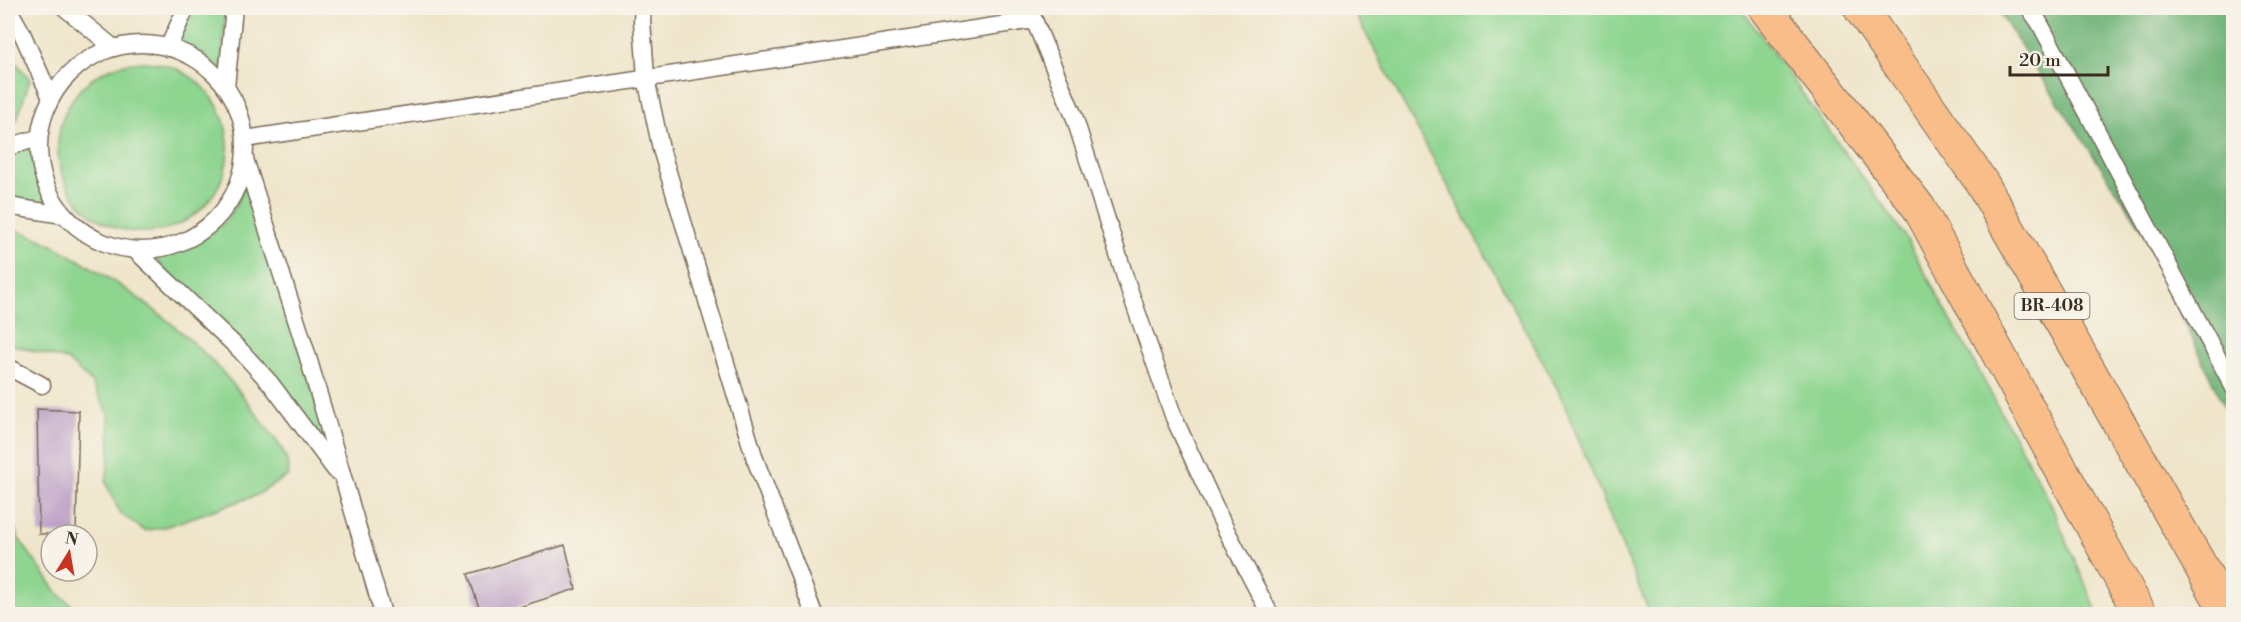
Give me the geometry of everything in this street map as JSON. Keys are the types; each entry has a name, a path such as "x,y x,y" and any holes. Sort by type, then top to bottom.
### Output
{"highway":[{"path":"1765,8 1919,208 2140,615"},
{"name":"BR-408","path":"1860,8 1982,183 2228,615"},
{"path":"2090,523 2124,615"}],"lane":[{"path":"8,8 14,29 51,98"},
{"path":"65,8 114,48"},
{"path":"168,48 186,8"},
{"path":"226,87 234,8"},
{"path":"643,8 646,78 661,149 755,459 814,615"},
{"path":"2029,8 2039,22 2234,388"},
{"path":"245,139 646,78 1031,14 1074,116 1127,283 1174,418 1223,524 1270,615"},
{"path":"141,45 168,48 201,63 226,87 238,112 245,139 245,159 237,189 220,215 196,236 166,248 135,250 108,245 84,233 63,215 43,179 38,138 42,117 51,98 67,76 89,59 114,48 141,45"},
{"path":"8,147 38,138"},
{"path":"245,159 307,354 383,615"},
{"path":"8,206 63,215"},
{"path":"135,250 240,350 271,384 342,479"},
{"path":"8,367 42,385"}],"green space":[{"path":"195,8 225,8 222,72 201,53 178,43"},
{"path":"1352,8 1741,8 1905,236 2049,500 2098,614 1650,614 1559,392"},
{"path":"1996,8 2233,8 2233,427 2144,232"},
{"path":"8,54 30,79 17,120 8,124"},
{"path":"143,62 175,69 190,76 203,87 214,100 221,115 228,147 221,179 214,194 203,207 190,218 175,225 143,232 111,225 96,218 83,207 72,194 65,179 58,147 65,115 72,100 83,87 96,76 111,69"},
{"path":"30,148 38,181 51,207 8,199 8,155"},
{"path":"244,180 336,460 153,256 189,246 220,227 237,204"},
{"path":"8,228 37,238 82,262 134,295 182,332 245,398 281,447 289,475 257,495 168,526 145,531 120,513 106,483 110,452 109,415 91,382 67,360 8,344"},
{"path":"8,512 19,539 39,567 39,583 51,583 57,592 82,614 8,614"}],"building":[{"path":"37,409 79,411 76,523 39,523 39,534"},
{"path":"565,545 576,589 497,614 481,614 468,574"}]}
